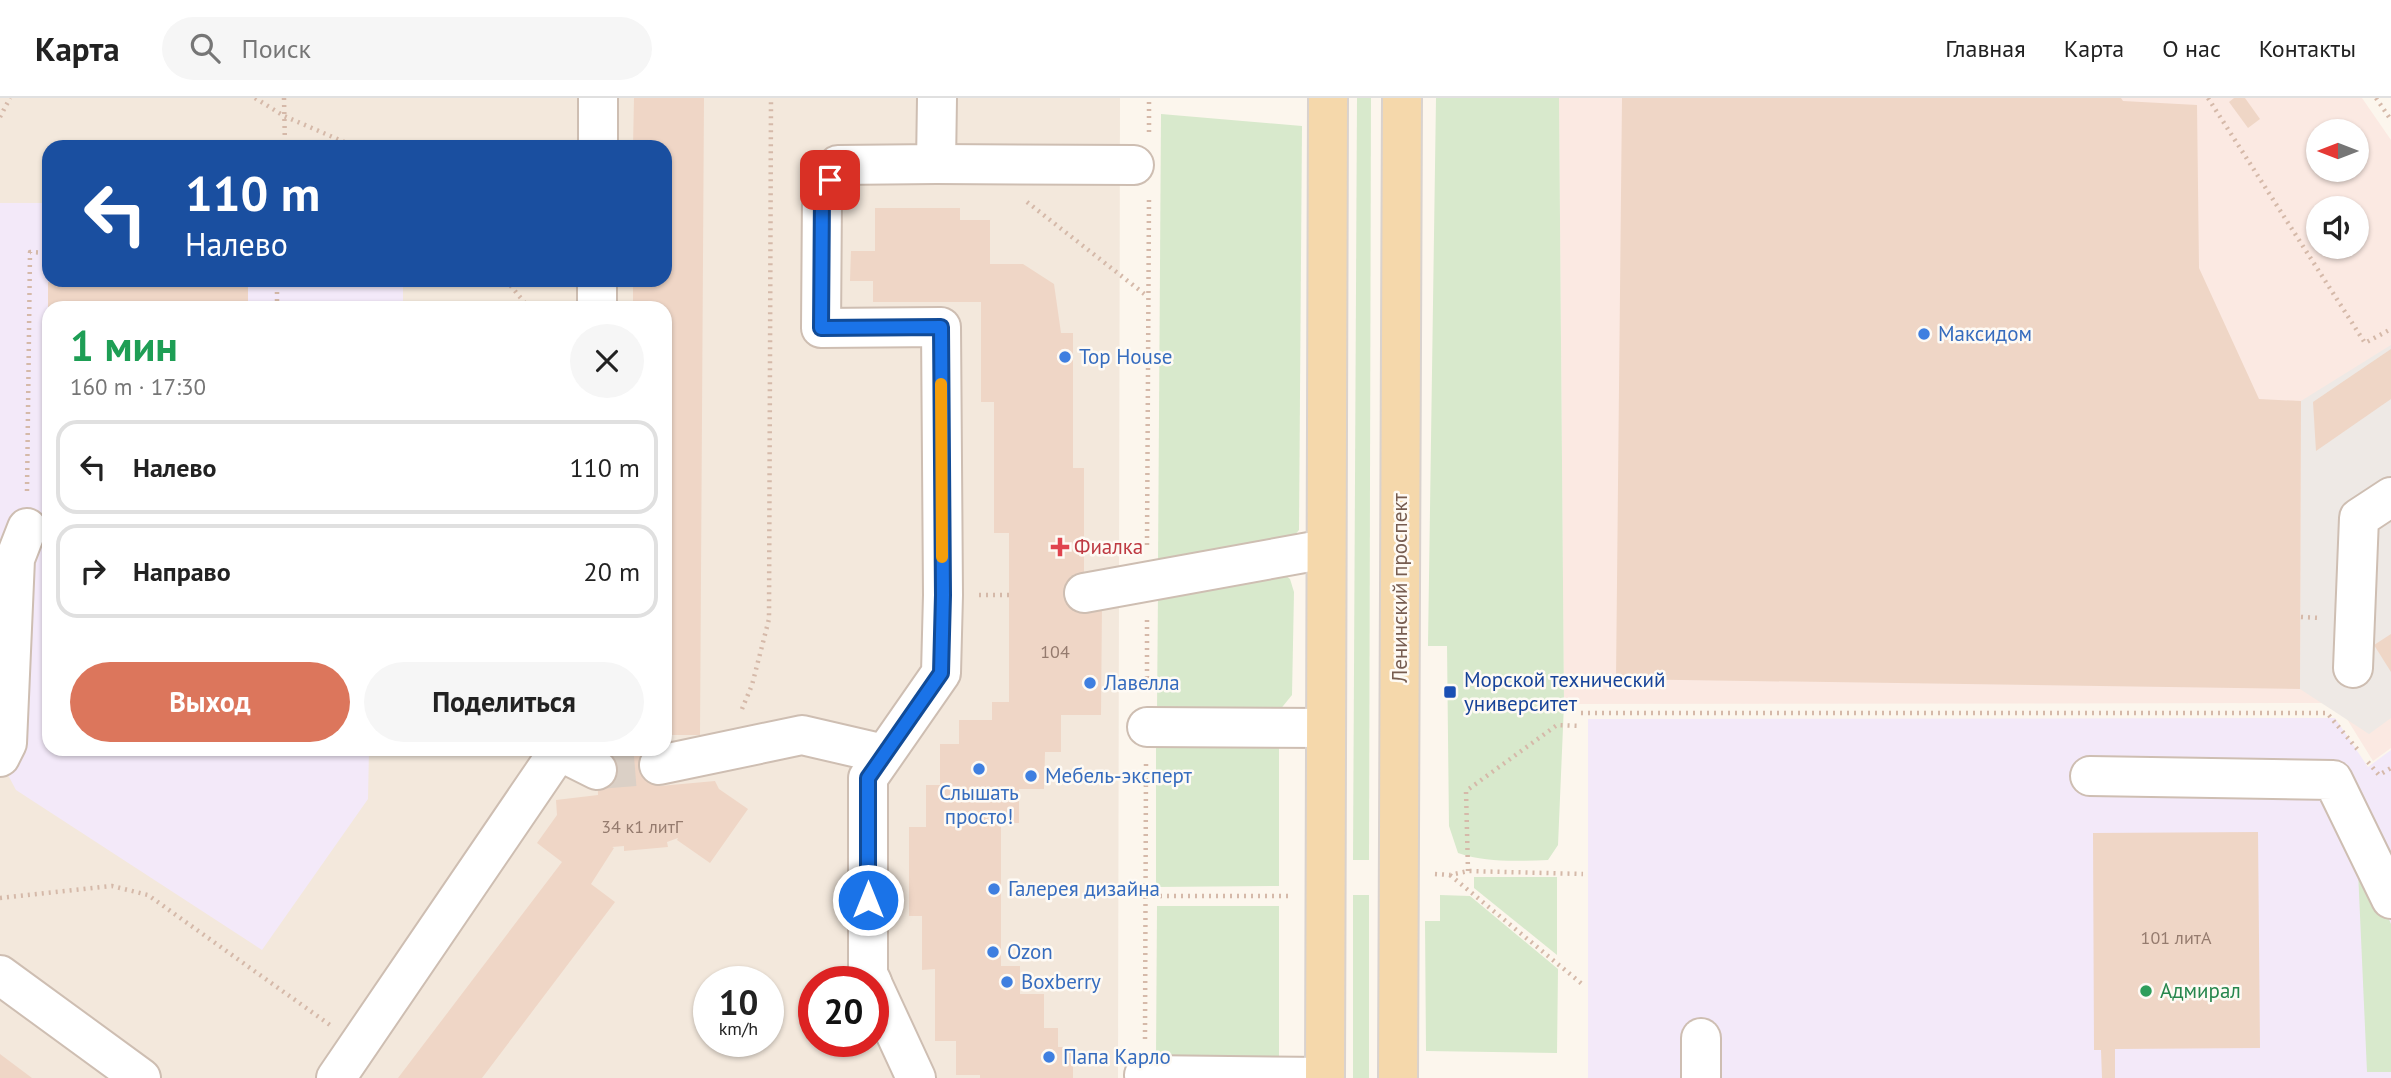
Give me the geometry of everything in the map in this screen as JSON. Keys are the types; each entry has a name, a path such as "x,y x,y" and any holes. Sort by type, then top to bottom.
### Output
{"main road":[{"path":"1325,1077 1328,98"},
{"name":"Ленинский проспект","path":"1398,1078 1402,98"}],"lane":[{"path":"598,98 598,140"},
{"path":"936,164 937,98"},
{"path":"868,966 868,778 941,673 941,327 821,328 822,195 838,165 1134,165"},
{"path":"2353,668 2359,518 2391,497"},
{"path":"0,757 7,743 15,559 27,528"},
{"path":"1084,593 1326,549"},
{"path":"1147,727 1326,728"},
{"path":"659,765 802,735 884,754"},
{"path":"336,1078 556,756"},
{"path":"571,756 597,770"},
{"path":"2090,776 2333,780 2391,899"},
{"path":"0,975 141,1078"},
{"path":"889,1020 916,1078"},
{"path":"1701,1038 1701,1078"},
{"path":"1144,1075 1325,1077"}],"path":[{"path":"0,117 10,98"},
{"path":"255,98 284,116 340,140"},
{"path":"284,98 285,140"},
{"path":"722,752 752,685 769,619 771,98"},
{"path":"2208,98 2365,343 2391,329"},
{"path":"2376,98 2390,117"},
{"path":"1008,165 1009,188 1148,297"},
{"path":"27,528 30,252 42,253"},
{"path":"512,287 523,301"},
{"path":"1581,713 2327,713 2379,775 2391,768"},
{"path":"1468,871 1466,791 1557,725 1581,726"},
{"path":"1435,874 1450,875 1468,871 1583,874"},
{"path":"1450,875 1582,984"},
{"path":"0,898 112,886 148,895 359,1046"},
{"path":"1146,896 1288,896"}],"shaded area":[{"path":"0,98 1120,98 1118,1078 0,1078"},
{"name":"Максидом","path":"1559,98 2362,98 2391,140 2391,748 2373,761 2337,703 1564,704"},
{"path":"0,203 42,203 42,287 403,287 403,301 42,301 42,756 369,756 368,799 262,950 16,790 0,760"},
{"path":"2391,345 2391,718 2369,734 2300,689 2301,401"},
{"path":"2335,718 2368,767 2391,750 2391,1078 1588,1078 1588,719"}],"green space":[{"path":"1357,98 1371,98 1369,860 1353,860"},
{"path":"1436,98 1559,98 1564,704 1558,845 1548,860 1491,860 1458,853 1449,826 1447,646 1428,646"},
{"path":"1161,114 1302,126 1299,530 1288,543 1158,566"},
{"path":"1281,572 1290,579 1294,592 1292,695 1279,711 1157,710 1158,591"},
{"path":"1156,744 1279,744 1279,886 1156,887"},
{"path":"2357,848 2391,924 2391,1072 2367,1072"},
{"path":"1474,877 1557,877 1557,955 1474,888"},
{"path":"1353,895 1369,895 1369,1078 1353,1078"},
{"path":"1440,895 1470,896 1558,969 1557,1053 1426,1051 1425,921 1440,921"},
{"path":"1157,906 1279,906 1279,1057 1156,1057"}],"building":[{"path":"634,98 704,98 700,735 672,735 672,301 633,301 633,287 672,287 672,140 633,140"},
{"name":"Максидом","path":"1622,98 2121,98 2123,101 2197,105 2199,268 2259,399 2301,401 2300,689 1616,679"},
{"path":"2234,98 2245,98 2260,119 2248,128 2229,102"},
{"path":"875,208 960,208 960,220 990,220 990,264 1023,264 1054,284 1061,333 1073,333 1073,468 1084,468 1084,603 1102,603 1101,715 1061,715 1061,752 1045,752 1044,789 1019,789 1019,823 1001,823 1001,966 1020,966 1020,994 1044,994 1044,1028 1058,1028 1058,1047 1073,1047 1073,1078 980,1078 980,1075 956,1075 956,1041 935,1041 935,969 922,970 922,916 909,916 909,827 926,827 926,785 940,785 940,744 959,744 959,720 992,720 992,702 1009,702 1009,533 994,533 994,402 981,402 981,302 873,302 873,281 850,281 851,251 875,251"},
{"path":"48,287 248,287 248,301 48,301"},
{"path":"2391,349 2391,399 2316,451 2313,402"},
{"path":"2391,634 2391,672 2374,645"},
{"path":"597,756 658,756 660,786 715,781 719,789 748,809 710,863 677,840 678,838 667,842 668,847 624,851 624,846 612,847 614,848 591,884 615,902 482,1078 398,1078 562,862 537,843 557,815 556,800 598,795"},
{"path":"2258,832 2260,1048 2115,1049 2115,1078 2102,1078 2101,1050 2094,1050 2093,833"},
{"path":"0,1054 32,1078 0,1078"}],"tunnel":[{"path":"597,770 659,765"}],"slow traffic":[{"path":"941,384 942,557"}],"place":[{"name":"Максидом","path":"1924,334"},
{"name":"Top House","path":"1065,357"},
{"name":"Фиалка","path":"1060,547"},
{"name":"Лавелла","path":"1090,683"},
{"name":"Морской технический университет","path":"1450,692"},
{"name":"Слышать просто!","path":"979,769"},
{"name":"Мебель-эксперт","path":"1031,776"},
{"name":"Галерея дизайна","path":"994,889"},
{"name":"Ozon","path":"993,952"},
{"name":"Boxberry","path":"1007,982"},
{"name":"Адмирал","path":"2146,991"},
{"name":"Папа Карло","path":"1049,1057"}],"route":[{"path":"830,180 822,195 821,328 941,327 941,673 868,778 868,900"}]}
